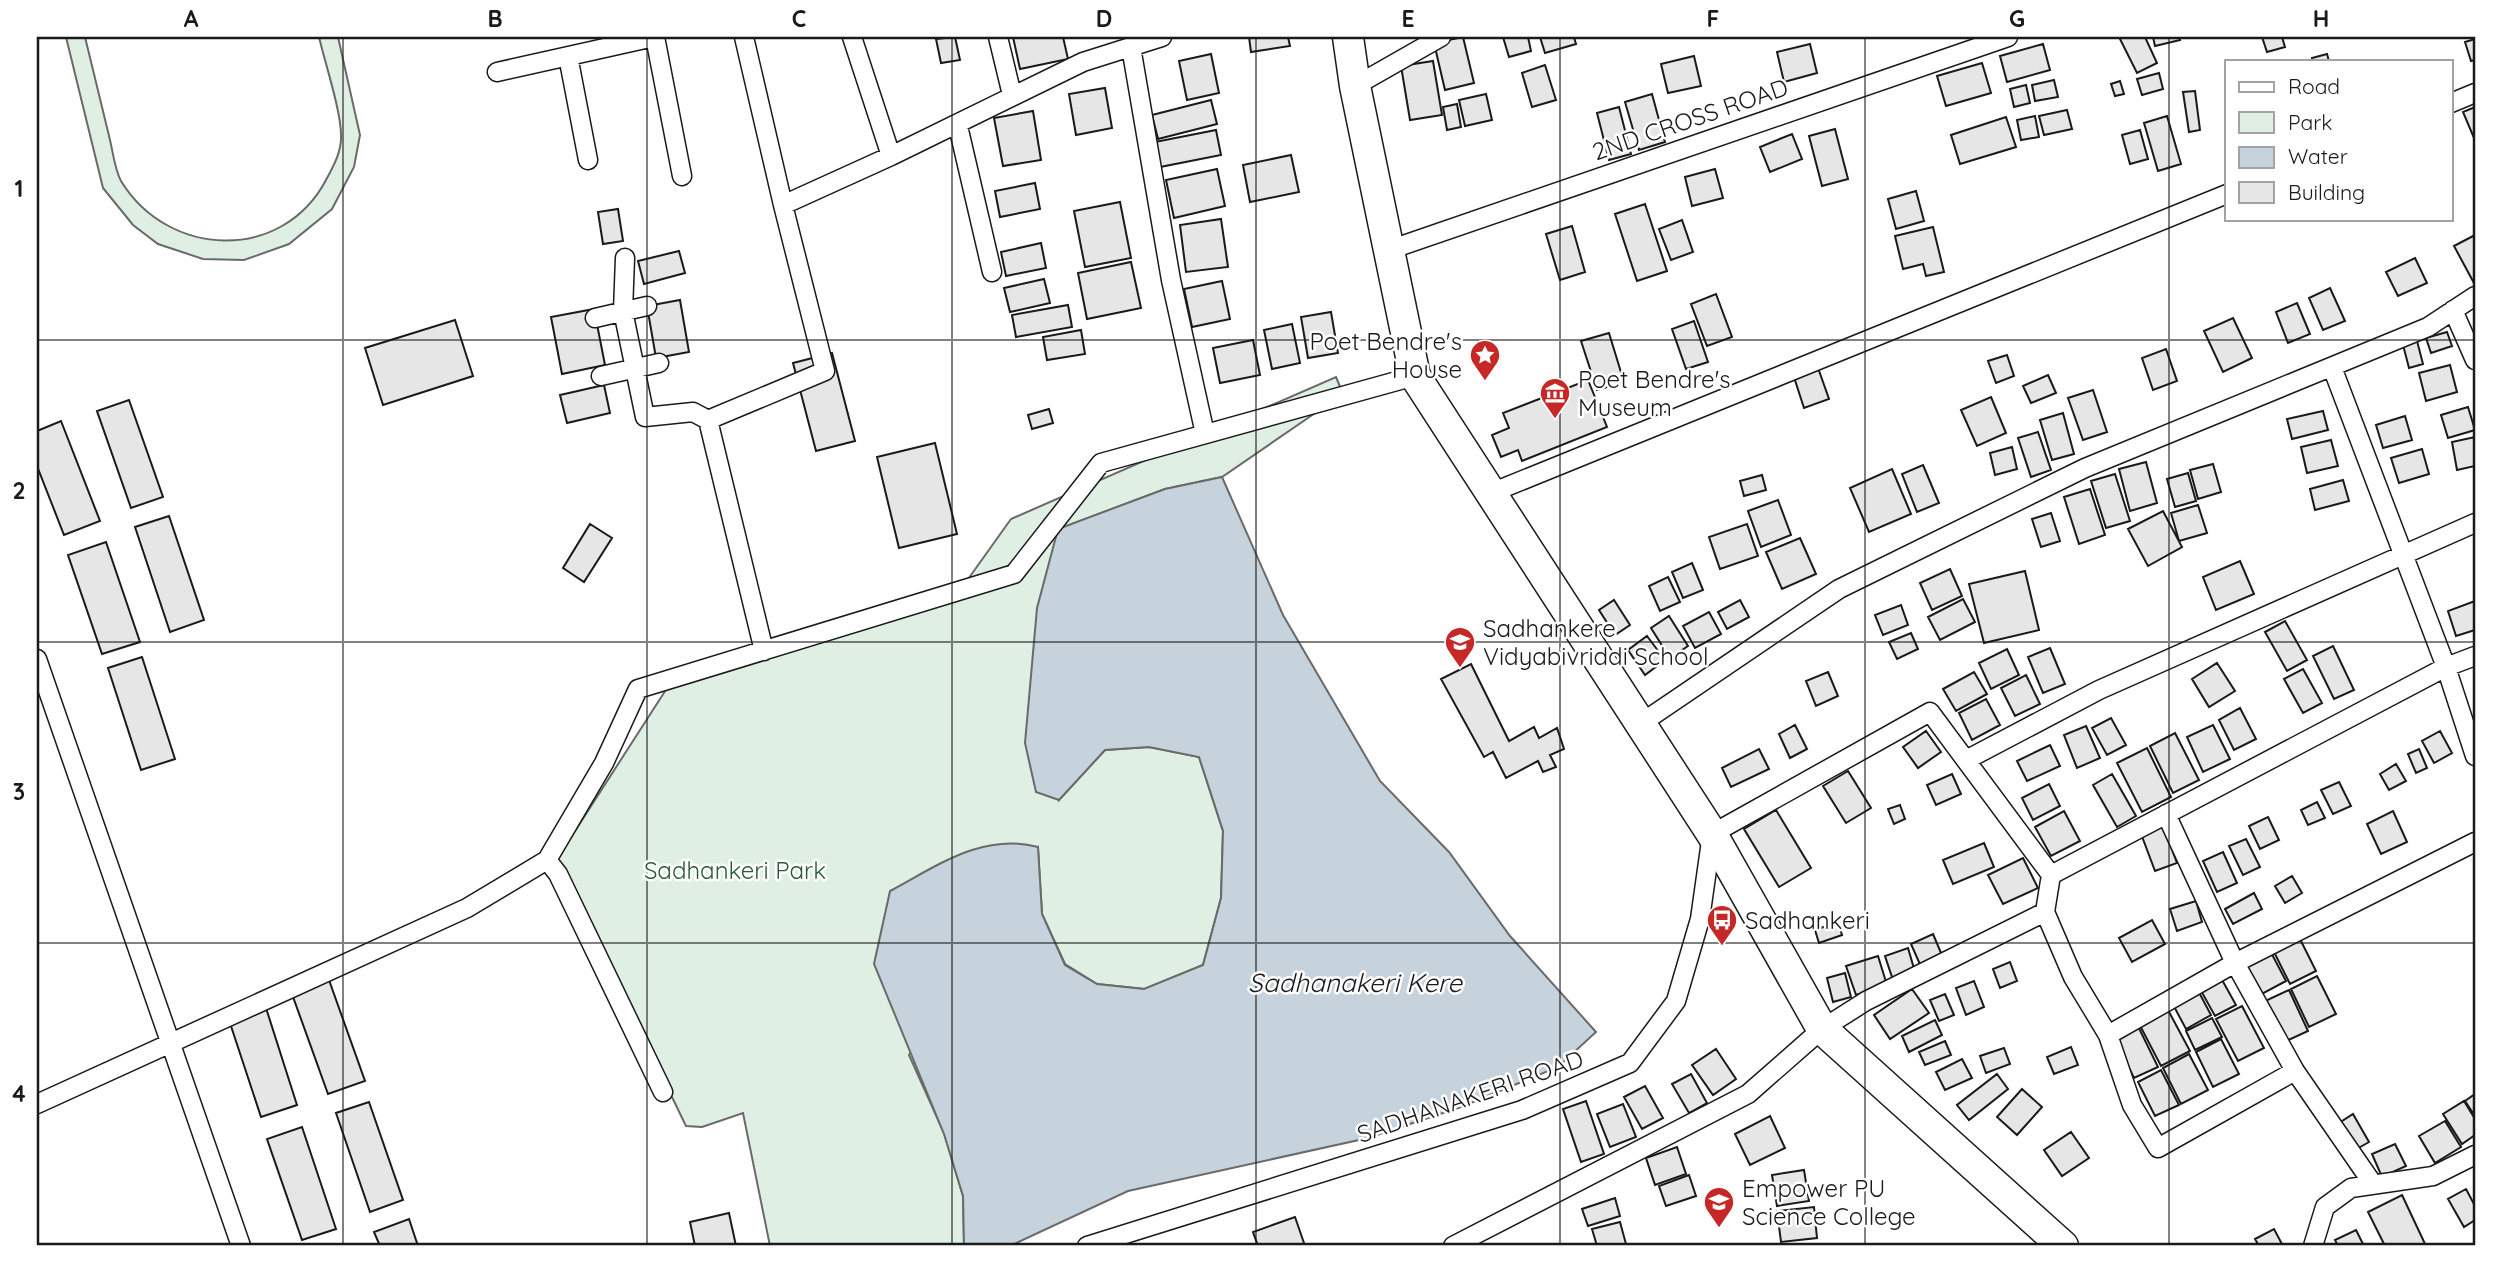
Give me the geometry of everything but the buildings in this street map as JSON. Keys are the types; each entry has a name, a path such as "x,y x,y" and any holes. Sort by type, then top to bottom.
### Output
{"main road":[{"path":"1348,37 1354,86 1415,376 1712,834 1822,1029 2063,1246"}],"street":[{"path":"497,72 568,56 609,42 654,37 682,176"},
{"path":"708,420 825,371 744,37"},
{"path":"852,37 891,156"},
{"path":"998,37 1012,95"},
{"path":"783,205 958,126 1012,95 1083,62 1162,37"},
{"path":"1354,86 1441,37"},
{"name":"2ND CROSS ROAD","path":"1389,250 2008,37"},
{"path":"1131,47 1171,281 1205,434"},
{"path":"568,56 588,160"},
{"path":"2452,103 2475,93"},
{"path":"958,126 992,272"},
{"path":"1491,493 2225,195"},
{"path":"625,258 624,311 645,417 693,412 708,420 764,651"},
{"path":"1640,724 1839,589 2085,468 2428,327 2475,296"},
{"path":"595,318 647,306"},
{"path":"2453,310 2475,360"},
{"path":"601,376 659,363"},
{"path":"2332,367 2445,667 2475,756"},
{"path":"37,1104 467,908 547,860 604,763 638,689 1014,574 1101,463 1415,376"},
{"path":"1966,760 2099,690 2475,523"},
{"path":"2051,875 2445,667 2475,656"},
{"path":"37,659 241,1246"},
{"path":"1712,834 1930,712 2051,875 2045,912 2073,977 2108,1035 2132,1105 2158,1148 2295,1071"},
{"path":"2166,814 2235,963 2295,1071 2373,1184"},
{"name":"SADHANAKERI ROAD","path":"1087,1246 1522,1110 1630,1063 1676,1002 1700,919 1712,834"},
{"path":"2108,1035 2235,963 2475,842"},
{"path":"547,860 558,874 663,1093"},
{"path":"1453,1246 1748,1094 1822,1029 1866,1002 2045,912"},
{"path":"2313,1246 2325,1207 2351,1188 2433,1176 2475,1155"}],"green space":[{"path":"66,37 85,37 121,181 141,206 167,225 195,236 225,240 254,237 282,226 306,207 326,180 339,153 341,135 336,100 319,37 338,37 360,135 354,167 332,209 289,244 244,260 203,259 158,244 133,225 103,188"},
{"name":"Sadhankeri Park","path":"1336,377 1343,394 1222,477 1165,489 1059,529 1059,800 1105,750 1149,747 1199,757 1223,831 1221,898 1203,965 1145,989 1097,984 1065,964 1042,914 1038,848 909,1055 944,1133 963,1196 964,1246 770,1246 743,1113 702,1127 686,1126 557,859 678,671 961,589 1011,519"}],"water":[{"name":"Sadhanakeri Kere","path":"1222,477 1283,615 1380,781 1449,852 1510,936 1596,1032 1558,1067 1461,1107 1368,1138 1128,1191 1010,1246 964,1246 963,1196 944,1134 874,964 890,891 943,862 979,848 998,844 1038,847 1042,914 1065,965 1097,984 1144,989 1203,965 1221,898 1223,831 1199,757 1149,747 1105,750 1059,800 1036,792 1025,743 1037,608 1058,529 1165,489"}],"place":[{"name":"Poet Bendre's House","path":"1485,382"},
{"name":"Poet Bendre's Museum","path":"1555,420"},
{"name":"Sadhankere Vidyabivriddi School","path":"1460,669"},
{"name":"Sadhankeri","path":"1722,947"},
{"name":"Empower PU Science College","path":"1719,1229"}]}
